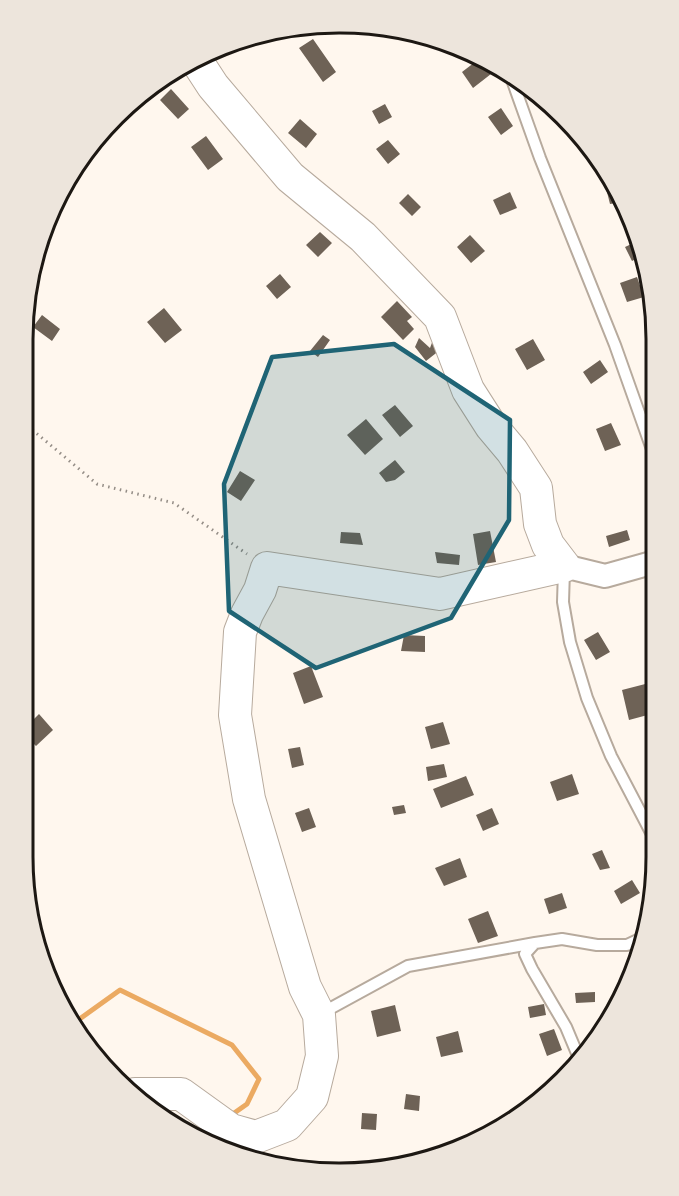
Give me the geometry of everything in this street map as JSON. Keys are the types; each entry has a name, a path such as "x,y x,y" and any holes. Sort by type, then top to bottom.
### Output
{"street":[{"path":"200,67 213,86 290,177 363,237 440,317 468,390 536,488 540,524 548,545 564,566"},
{"path":"146,1094 181,1094 231,1130 256,1137 287,1125 312,1097 322,1056 320,1015 305,987 249,799 235,715 240,632 246,614 261,590 267,568 440,594 564,566 605,576 646,565"}],"lane":[{"path":"515,89 540,158 615,345 646,432"},
{"path":"564,566 563,602 566,622 587,698 611,756 646,823"},
{"path":"320,1015 408,966 562,939 597,945 627,945 634,942"},
{"path":"536,943 525,954 531,969 566,1027 576,1051"}],"path":[{"path":"33,430 97,484 174,504 267,568"}],"highlighted area":[{"path":"394,344 510,420 509,520 451,618 316,668 229,611 224,484 272,357"}],"building":[{"path":"313,39 336,72 323,82 299,48"},
{"path":"473,64 491,74 473,88 462,72"},
{"path":"171,89 189,109 178,119 160,100"},
{"path":"385,104 392,117 379,124 372,111"},
{"path":"501,108 513,126 501,135 488,117"},
{"path":"300,119 317,134 306,148 288,133"},
{"path":"206,136 223,159 208,170 191,147"},
{"path":"388,140 400,154 388,164 376,149"},
{"path":"606,188 614,203 610,204"},
{"path":"510,192 517,208 500,215 493,200"},
{"path":"408,194 421,207 412,216 399,203"},
{"path":"320,232 332,243 318,257 306,245"},
{"path":"470,235 485,251 471,263 457,247"},
{"path":"631,244 636,259 632,261 625,247"},
{"path":"280,274 291,287 277,299 266,286"},
{"path":"637,277 643,297 627,302 620,283"},
{"path":"397,301 412,317 407,321 414,329 403,340 381,317"},
{"path":"164,308 182,330 165,343 147,322"},
{"path":"42,315 60,329 52,341 34,326"},
{"path":"323,335 330,340 318,357 310,351"},
{"path":"419,338 430,348 433,340 440,350 426,361 415,347"},
{"path":"533,339 545,360 527,370 515,349"},
{"path":"600,360 608,372 591,384 583,372"},
{"path":"395,405 413,426 400,437 382,415"},
{"path":"366,419 383,439 365,455 347,435"},
{"path":"611,423 621,445 605,451 596,429"},
{"path":"395,460 405,472 395,480 386,482 379,473"},
{"path":"240,471 255,480 241,501 227,492"},
{"path":"627,530 630,540 609,547 606,536"},
{"path":"490,531 496,562 478,565 473,534"},
{"path":"341,532 360,533 363,545 340,543"},
{"path":"435,552 460,555 459,565 437,563"},
{"path":"598,632 610,652 596,660 584,640"},
{"path":"404,635 425,636 425,652 401,651"},
{"path":"311,666 323,697 304,704 293,673"},
{"path":"646,684 646,715 629,720 622,690"},
{"path":"39,714 53,730 36,746 33,743 33,720"},
{"path":"443,722 450,744 431,749 425,727"},
{"path":"300,747 304,765 292,768 288,749"},
{"path":"444,764 447,777 428,781 426,767"},
{"path":"572,774 579,794 557,801 550,782"},
{"path":"466,776 474,795 441,808 433,789"},
{"path":"404,805 406,813 394,815 392,807"},
{"path":"309,808 316,827 302,832 295,813"},
{"path":"492,808 499,824 483,831 476,815"},
{"path":"602,850 610,868 600,870 592,854"},
{"path":"460,858 467,877 444,886 435,868"},
{"path":"632,880 640,893 621,904 614,891"},
{"path":"562,893 567,908 549,914 544,899"},
{"path":"488,911 498,936 478,943 468,919"},
{"path":"595,992 595,1002 576,1003 575,993"},
{"path":"544,1004 546,1015 530,1018 528,1007"},
{"path":"395,1005 401,1031 377,1037 371,1011"},
{"path":"554,1029 562,1050 547,1056 539,1034"},
{"path":"458,1031 463,1052 441,1057 436,1037"},
{"path":"406,1094 420,1096 419,1111 404,1109"},
{"path":"362,1113 377,1114 376,1130 361,1129"}],"waterway":[{"path":"80,1019 120,990 232,1045 259,1079 247,1104 230,1116"},
{"path":"207,1133 213,1129"}]}
